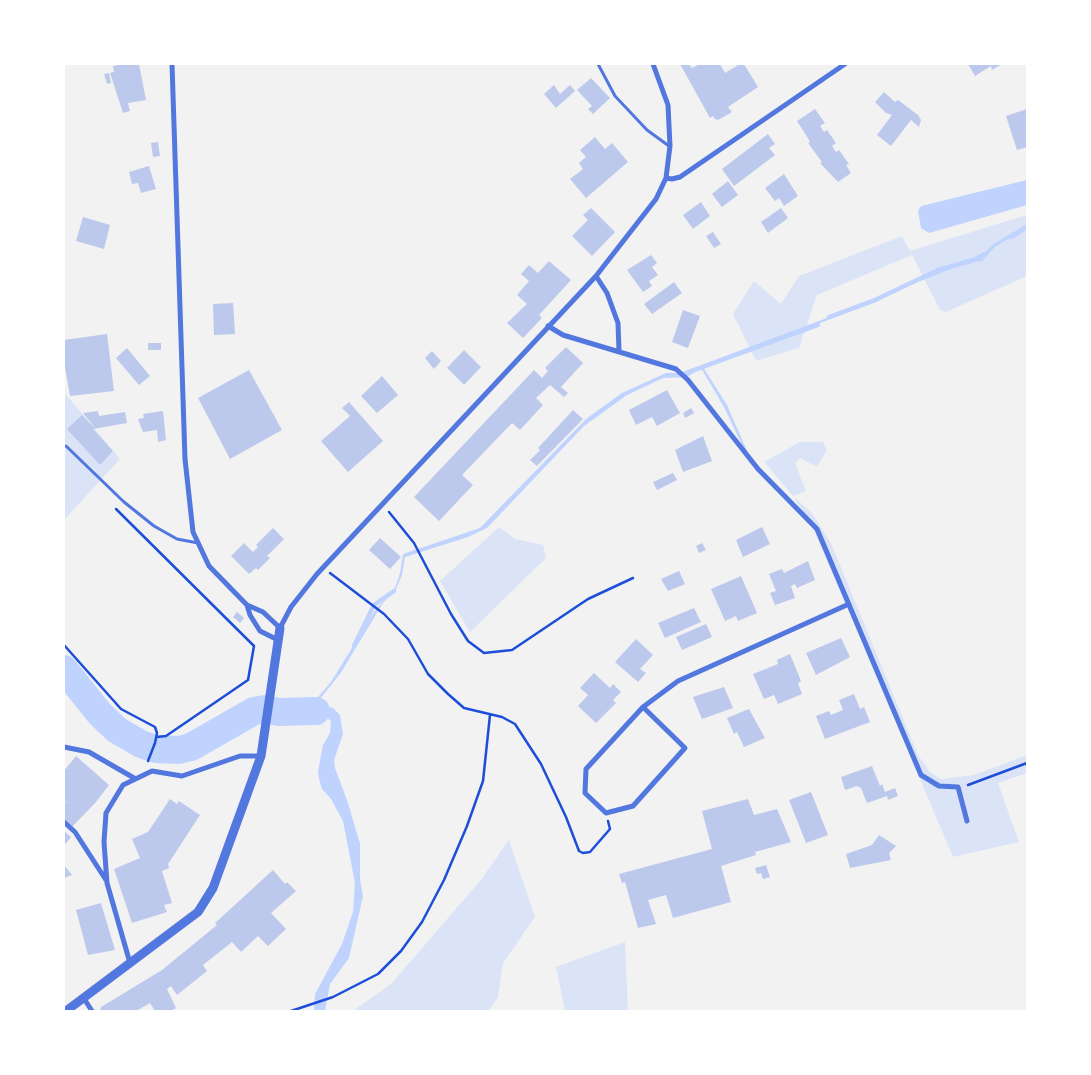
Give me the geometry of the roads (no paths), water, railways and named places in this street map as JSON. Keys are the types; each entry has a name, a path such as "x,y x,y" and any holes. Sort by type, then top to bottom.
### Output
{"street":[{"path":"172,64 185,459 194,532 209,566 247,605 262,612 280,628"},
{"path":"66,1011 198,912 212,888 226,856 261,756 280,628 291,606 322,568 382,503 596,276 643,218 666,178 670,146 668,105 653,64"},
{"path":"666,178 680,177 845,64"},
{"path":"596,276 607,293 618,323 619,352"},
{"path":"548,326 564,336 676,369 688,380 758,469 817,529 921,775 939,786 958,787 967,822"},
{"path":"643,707 685,748 633,806 606,813 585,793 586,768 643,707 678,681 849,604"},
{"path":"247,605 250,615 260,631 278,640"},
{"path":"64,747 89,752 134,778"},
{"path":"130,963 108,883 104,842 106,813 123,786 134,778 152,771 182,776 240,756 261,756"},
{"path":"64,822 75,832 108,883"},
{"path":"83,997 92,1011"}],"lane":[{"path":"598,64 615,96 647,130 670,146"},
{"path":"66,446 124,502 154,526 177,539 199,543"}],"water":[{"path":"1027,180 1027,205 929,233 921,228 918,211 921,206"},
{"path":"1027,224 1026,228 995,247 982,261 962,263 890,293 876,302 703,367 727,405 748,453 744,449 724,407 701,368 687,377 663,378 627,395 584,426 487,528 468,537 405,557 402,575 396,589 383,603 340,674 315,705 333,708 340,715 343,734 334,760 335,768 360,844 360,880 363,896 349,958 330,984 325,1011 314,1011 315,994 342,944 353,912 355,883 343,821 331,799 322,789 319,779 318,771 323,745 330,733 331,721 322,714 293,721 278,719 279,706 311,705 331,682 376,609 395,588 403,554 480,528 586,419 622,393 666,373 680,373 875,300 888,292 966,259 980,258 992,245"}],"waterway":[{"path":"1011,237 1027,227"},
{"path":"829,317 875,300 938,270 974,260 985,254"},
{"path":"689,372 818,325"},
{"path":"354,646 374,605 394,591"},
{"path":"64,669 100,714 117,730 141,744 156,749 179,750 191,747 254,711 265,709 279,712 316,711"}]}
